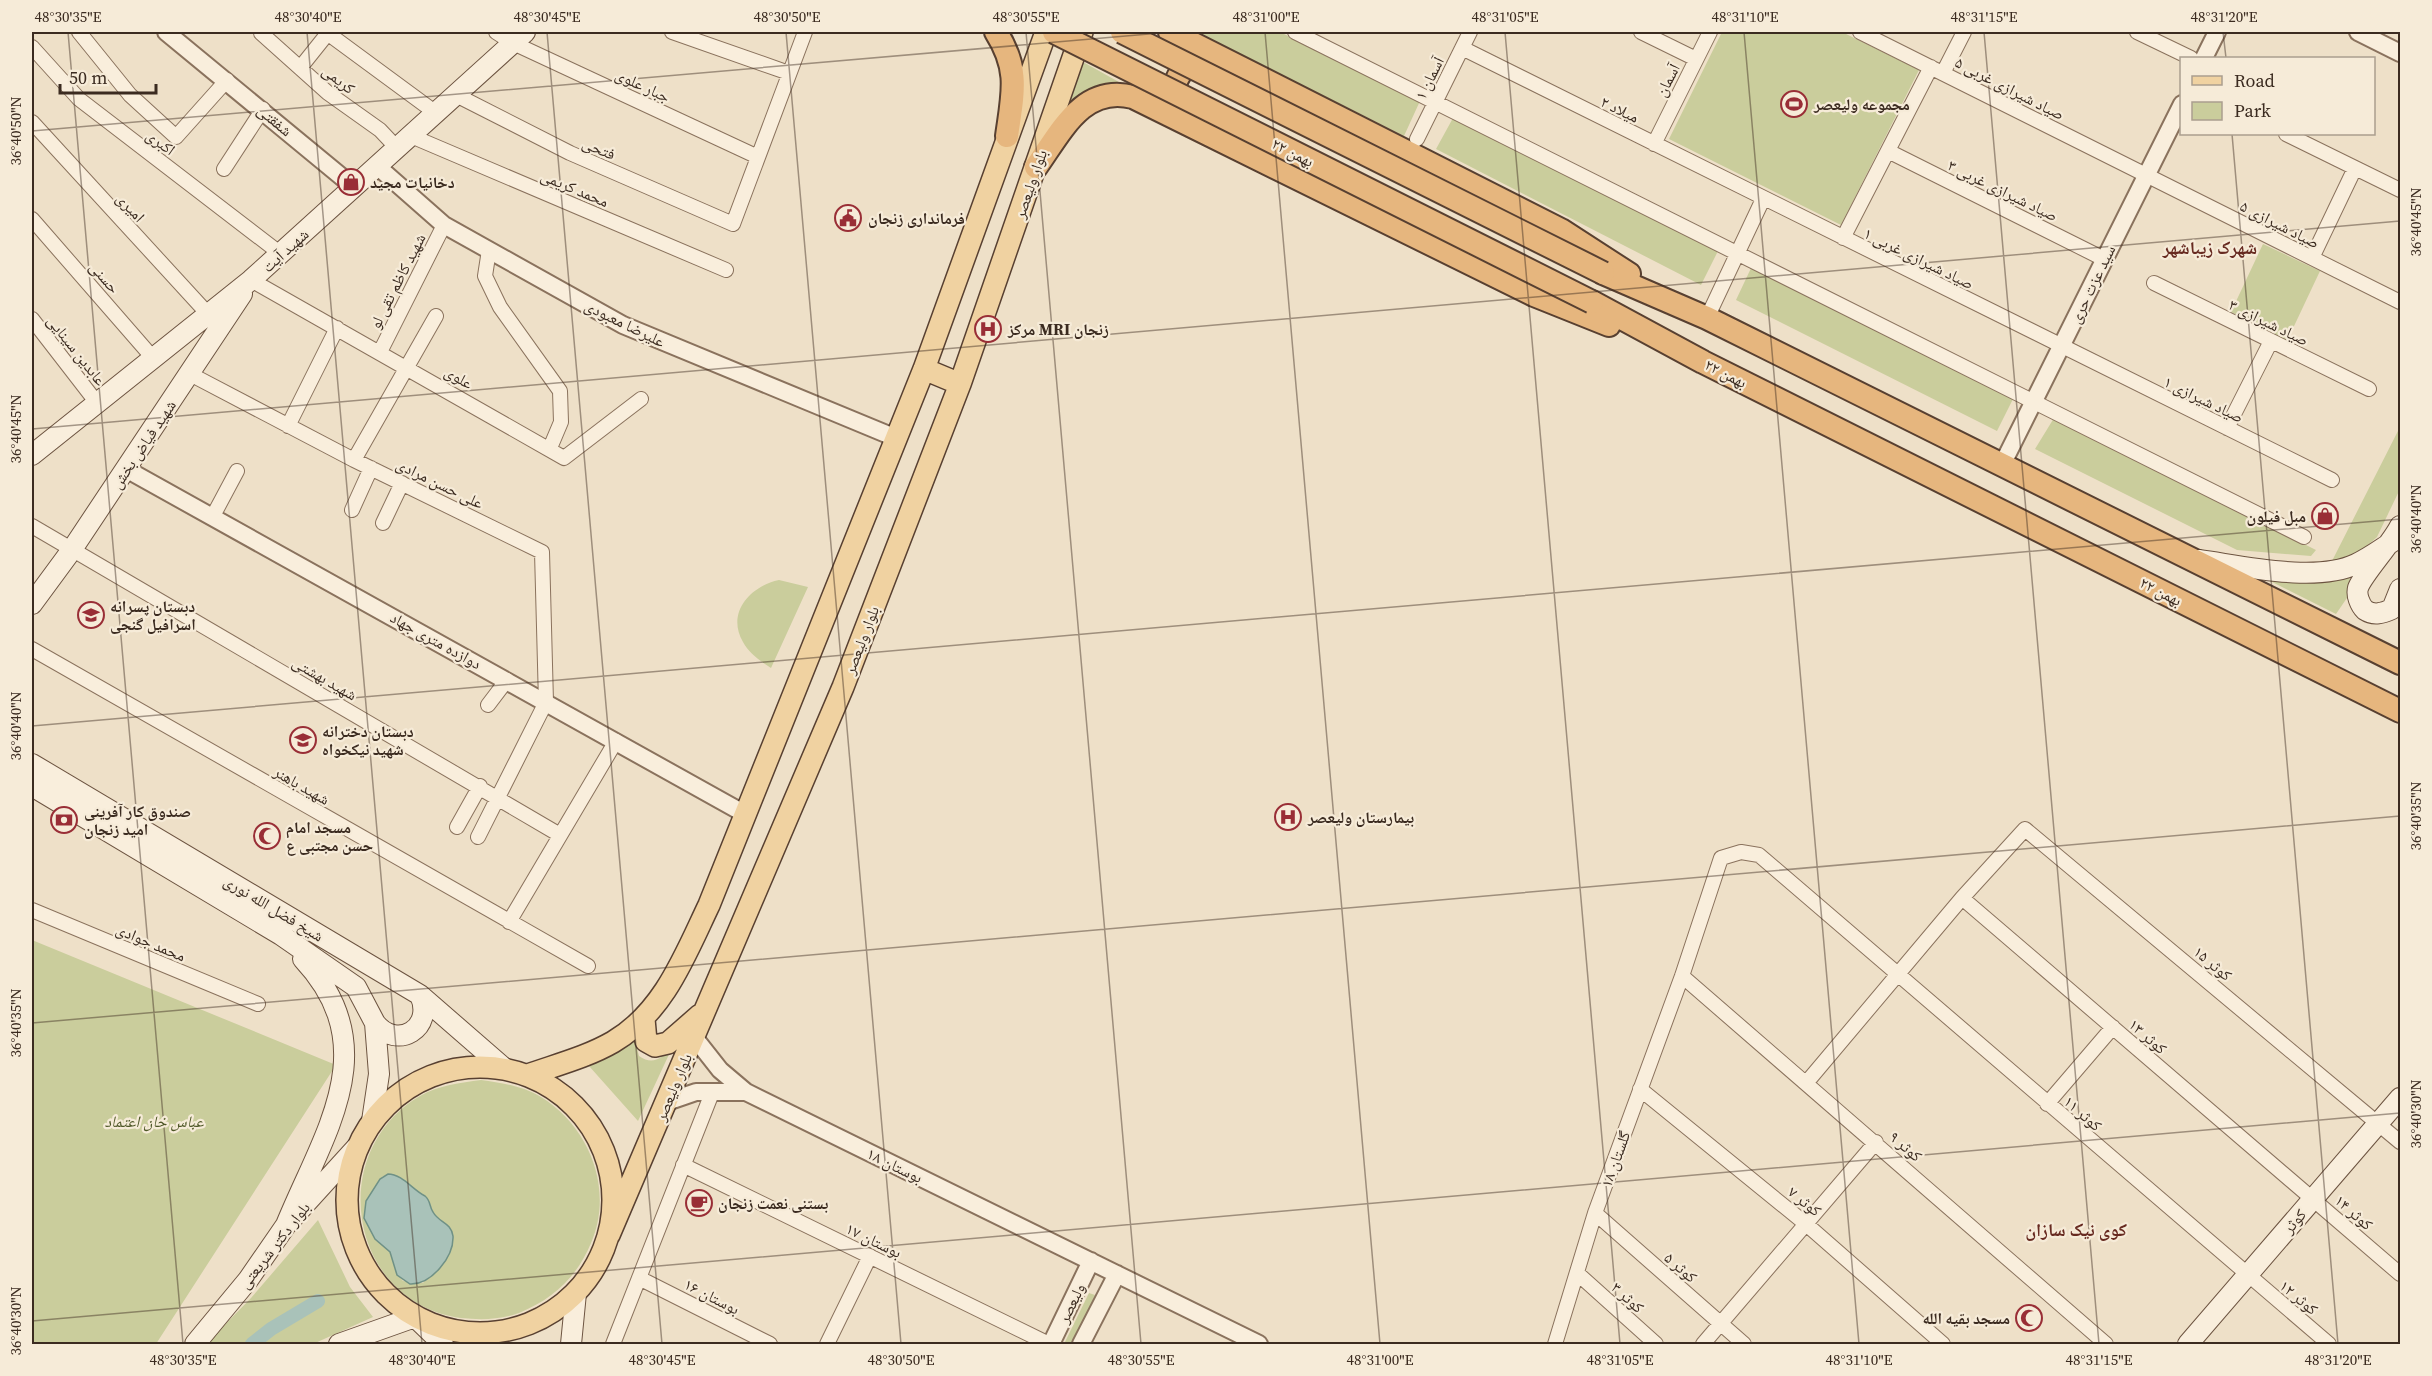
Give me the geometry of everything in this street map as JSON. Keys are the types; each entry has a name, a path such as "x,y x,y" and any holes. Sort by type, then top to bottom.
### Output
{"highway":[{"path":"996,32 1006,47 1013,70 1007,136"},
{"name":"۲۲ بهمن","path":"1054,32 1592,302 1702,362 2400,711"},
{"name":"۲۲ بهمن","path":"1122,32 1603,273 1707,318 2400,663"},
{"path":"1170,32 1561,230 1675,304"},
{"path":"1173,117 1171,97 1176,78 1187,62 1203,50"},
{"path":"1036,167 1071,118 1087,103 1100,96 1117,93 1133,97 1534,295 1702,362"}],"main road":[{"path":"528,1075 612,1043 644,1019 680,966 709,904 924,369 1046,32"},
{"name":"بلوار ولیعصر","path":"609,1235 843,687 960,384 1082,32"},
{"name":"شهید آیت","path":"32,455 251,280 519,37"},
{"name":"شهید فیاض بخش","path":"32,604 71,551 190,375 251,280"},
{"path":"924,369 960,384"},
{"path":"2192,559 2280,571 2322,571 2355,565 2396,534"},
{"path":"2396,534 2358,588 2359,600 2366,610 2380,614 2392,609 2400,589"},
{"name":"شیخ فضل الله نوری","path":"32,764 420,995 505,1069"},
{"name":"شیخ فضل الله نوری","path":"32,786 281,935 356,987 375,1023 379,1074 372,1121"},
{"path":"281,935 315,972 329,993 339,1015 345,1051 345,1073 331,1117 286,1225"},
{"path":"375,1023 381,1029 396,1036 412,1033 423,1020 425,1012 420,995"},
{"path":"644,1019 646,1041 655,1046 668,1043 706,1010"},
{"path":"339,1344 415,1317 448,1330 483,1334 517,1329 549,1314 576,1293 596,1266 609,1235 614,1203 610,1170 599,1140 581,1113 557,1091 528,1075 505,1069 475,1067 445,1071 417,1082 393,1099 372,1121 356,1148 348,1177 346,1208 351,1238 363,1266 381,1290 415,1317 443,1344"},
{"name":"کوثر","path":"2188,1344 2400,1098"},
{"name":"بلوار دکتر شریعتی","path":"195,1344 248,1280 286,1225 356,1148"},
{"path":"571,1344 576,1293"}],"street":[{"path":"79,32 130,94 176,136 227,80"},
{"name":"شفقتی","path":"166,32 263,109 354,187"},
{"path":"300,68 327,32 436,113"},
{"name":"جبار علوی","path":"496,32 519,37 758,157"},
{"path":"672,32 789,73"},
{"path":"758,157 805,32"},
{"path":"1295,32 2304,537"},
{"name":"آسمان ۱","path":"1417,139 1470,32"},
{"path":"1641,32 1696,59"},
{"name":"آسمان","path":"1654,144 1710,32"},
{"name":"صیاد شیرازی غربی ۵","path":"1860,32 2146,175"},
{"path":"1843,238 1888,151 1937,70 1964,32"},
{"path":"2137,32 2189,57"},
{"path":"2204,57 2217,32"},
{"path":"2358,32 2400,53"},
{"name":"کریمی","path":"261,33 328,93 380,130 404,142"},
{"name":"اکبری","path":"32,47 79,99 281,254"},
{"name":"میلاد ۲","path":"1462,48 1763,198"},
{"name":"فتحی","path":"456,95 570,153 733,224 758,157"},
{"name":"سید عزت حری","path":"2002,465 2180,106"},
{"path":"224,169 263,109"},
{"name":"امیری","path":"32,122 208,314"},
{"path":"2288,135 2400,190"},
{"name":"محمد کریمی","path":"404,142 726,270"},
{"name":"صیاد شیرازی غربی ۳","path":"1888,151 2104,259"},
{"name":"علیرضا معبودی","path":"377,166 444,225 623,325 896,438"},
{"path":"2312,258 2355,168"},
{"name":"صیاد شیرازی ۵","path":"2146,175 2400,302"},
{"path":"1707,318 1763,198"},
{"name":"صیاد شیرازی غربی ۱","path":"1763,198 2061,346"},
{"name":"حسنی","path":"32,219 153,358"},
{"name":"شهید کاظم تقی لو","path":"380,352 444,225"},
{"path":"489,250 485,276 500,307 560,391 561,422 550,448"},
{"name":"علوی","path":"251,280 406,366 564,458 641,399"},
{"name":"صیاد شیرازی ۳","path":"2154,283 2369,389"},
{"path":"354,460 436,316"},
{"name":"عابدین سینایی","path":"32,319 97,402"},
{"path":"288,426 337,328"},
{"path":"2228,429 2271,341"},
{"name":"صیاد شیرازی ۱","path":"2061,346 2332,480"},
{"name":"علی حسن مرادی","path":"190,375 354,460 542,552 546,702"},
{"path":"352,510 371,468"},
{"name":"دوازده متری جهاد","path":"126,469 745,814"},
{"path":"213,516 237,471"},
{"path":"383,523 402,483"},
{"name":"شهید بهشتی","path":"32,526 71,551 480,786 560,835"},
{"name":"شهید باهنر","path":"32,649 588,966"},
{"path":"488,705 507,680"},
{"path":"478,837 546,702"},
{"path":"509,922 616,741"},
{"path":"457,826 480,786"},
{"name":"۱۵ کوثر","path":"1962,898 2025,828 2400,1142"},
{"name":"کوثر ۱۱","path":"1682,976 1721,858 1741,852 1759,855 2247,1276"},
{"path":"1807,1082 1962,898"},
{"name":"کوثر ۱۳","path":"1962,898 2313,1199"},
{"name":"محمد جوادی","path":"32,910 258,1004"},
{"name":"کوثر ۹","path":"1682,976 1807,1082 2106,1344"},
{"name":"گلستان ۱۸","path":"1555,1344 1595,1213 1682,976"},
{"path":"2047,1104 2113,1027"},
{"path":"694,1037 720,1070 746,1092"},
{"name":"کوثر ۷","path":"1640,1089 1806,1224 1943,1344"},
{"name":"بوستان ۱۸","path":"667,1102 696,1092 746,1092 1117,1274"},
{"path":"613,1344 712,1093"},
{"path":"1702,1344 1876,1142"},
{"name":"بوستان ۱۷","path":"683,1165 1050,1344"},
{"name":"کوثر ۱۴","path":"2313,1199 2400,1274"},
{"name":"کوثر ۵","path":"1595,1213 1744,1344"},
{"path":"827,1344 870,1256"},
{"name":"ولیعصر","path":"1050,1344 1091,1261"},
{"name":"کوثر ۳","path":"1577,1273 1656,1344"},
{"path":"1117,1274 1259,1344"},
{"name":"ولیعصر","path":"1082,1344 1117,1274"},
{"name":"کوثر ۱۲","path":"2247,1276 2329,1344"},
{"name":"بوستان ۱۶","path":"639,1278 770,1344"}],"green space":[{"path":"1195,32 1280,32 1420,101 1404,136"},
{"name":"مجموعه ولیعصر","path":"1722,32 1842,32 1919,70 1841,225 1669,139"},
{"path":"1083,62 1162,106 1124,91 1061,118"},
{"path":"1453,118 1718,251 1701,285 1436,149"},
{"path":"2263,244 2320,271 2287,341 2231,312"},
{"path":"1752,266 2013,399 1997,431 1736,300"},
{"path":"2054,418 2316,550 2311,556 2237,550 2035,449"},
{"path":"2400,427 2400,489 2377,537 2360,552 2332,561"},
{"path":"2350,576 2349,595 2336,614 2266,579"},
{"path":"779,580 808,587 771,668 745,646 738,631 737,621 739,611 750,595 768,583"},
{"name":"عباس خان اعتماد","path":"32,940 336,1065 156,1344 32,1344"},
{"path":"635,1041 639,1056 649,1060 657,1060 672,1048 638,1121 589,1066"},
{"path":"481,1080 534,1093 558,1110 573,1125 593,1161 600,1202 591,1243 571,1276 543,1301 519,1313 490,1319 461,1318 423,1306 394,1285 373,1256 362,1222 361,1187 370,1152 390,1121 427,1092 450,1085","holes":["383,1176 402,1181 425,1196 434,1214 447,1225 453,1237 423,1283 403,1281 397,1274 390,1252 380,1243 371,1193"]},
{"path":"318,1220 350,1287 373,1317 313,1344 206,1344 251,1298"},
{"path":"1089,1293 1095,1295 1072,1344 1064,1344"}],"water":[{"path":"388,1174 403,1179 425,1196 436,1216 452,1231 452,1244 445,1261 433,1275 418,1283 410,1284 397,1275 390,1252 375,1239 364,1218 366,1201 380,1179"}],"waterway":[{"path":"252,1344 271,1329 318,1301"}],"place":[{"name":"مجموعه ولیعصر","path":"1794,104"},
{"name":"دخانیات مجید","path":"351,182"},
{"name":"فرمانداری زنجان","path":"848,218"},
{"name":"مرکز MRI زنجان","path":"988,329"},
{"name":"مبل فیلون","path":"2325,516"},
{"name":"دبستان پسرانه اسرافیل گنجی","path":"91,615"},
{"name":"دبستان دخترانه شهید نیکخواه","path":"303,740"},
{"name":"بیمارستان ولیعصر","path":"1288,817"},
{"name":"صندوق کار آفرینی امید زنجان","path":"64,820"},
{"name":"مسجد امام حسن مجتبی ع","path":"267,836"},
{"name":"بستنی نعمت زنجان","path":"699,1203"},
{"name":"مسجد بقیه الله","path":"2029,1318"}],"district":[{"name":"شهرک زیباشهر","path":"2210,248"},
{"name":"کوی نیک سازان","path":"2076,1230"}]}
